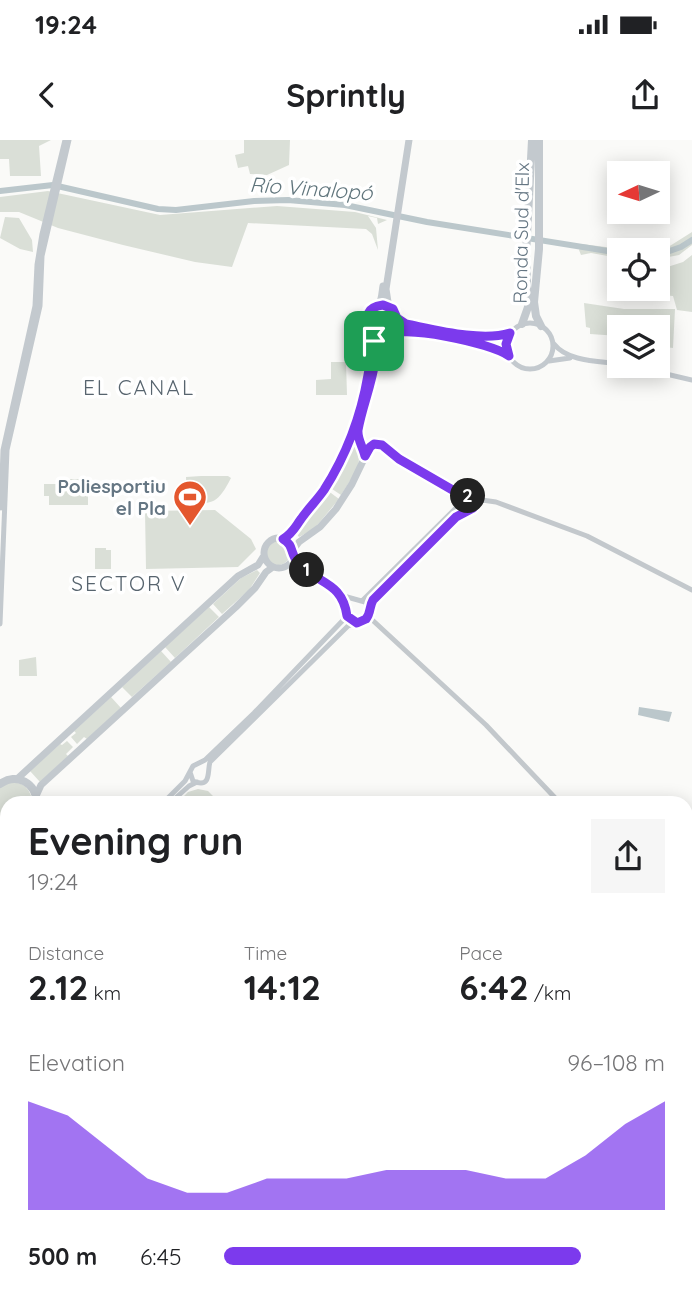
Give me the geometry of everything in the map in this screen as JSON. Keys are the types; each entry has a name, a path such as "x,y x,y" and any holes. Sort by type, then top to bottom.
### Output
{"highway":[{"name":"Ronda Sud d'Elx","path":"522,324 528,307 539,238 534,213 532,140"},
{"name":"Ronda Sud d'Elx","path":"534,213 539,140"},
{"name":"Ronda Sud d'Elx","path":"532,280 535,309 541,326"},
{"path":"1,781 18,779 27,783 35,796"}],"main road":[{"path":"0,531 3,450 35,306 37,265 67,140"},
{"path":"407,140 386,289 390,307 397,318 406,324 478,336 497,336 510,333 522,324 535,323 549,333 559,350 577,358"},
{"path":"18,779 238,576 258,565 270,541 283,539 295,530 323,491 348,447 368,379 374,341 368,315 381,298 394,228"},
{"path":"0,624 7,450 40,306 44,235"},
{"path":"376,306 390,307"},
{"path":"287,565 299,542 320,527 359,471 365,456 358,429 378,342 396,326 397,318"},
{"path":"372,330 378,334 403,331 478,343 509,356"},
{"path":"510,333 506,344 509,356 515,364 526,369 537,369 547,362 562,358 607,362"},
{"path":"547,362 553,343"},
{"path":"670,375 692,381"},
{"path":"169,796 193,766 205,760 254,713 347,612 350,603 359,600 469,496 475,502 456,517 369,607 364,621 344,629 211,762 208,779 189,786 178,796"},
{"path":"463,501 463,506 469,509"},
{"path":"283,539 303,567 340,595 359,600 369,607"},
{"path":"263,558 273,567"},
{"path":"38,796 41,785 236,607 255,588 265,572 273,567 287,565 303,567"},
{"path":"340,595 347,612 357,623"},
{"path":"198,763 208,769"},
{"path":"190,772 191,778 197,782"}],"street":[{"path":"365,456 370,447 378,444 456,492 463,501"},
{"path":"475,502 486,500 559,526 618,550 692,590"},
{"path":"368,616 450,691 553,796"}],"shaded area":[{"path":"0,140 51,140 39,146 41,176 10,176 9,159 0,159"},
{"path":"244,140 290,140 289,165 267,175 250,174 248,166 238,168 235,155 244,153"},
{"path":"48,191 160,215 277,206 355,212 387,220 378,224 377,218 368,216 376,228 378,250 372,234 366,229 248,223 232,267 195,262 123,245 58,228 19,212 0,212 0,197"},
{"path":"5,217 19,218 32,240 33,252 20,249 0,238"},
{"path":"692,232 692,245 679,255 670,257 670,246"},
{"path":"582,244 607,247 607,256 591,253 581,255 579,250"},
{"path":"692,255 692,312 677,310 673,296 670,296 670,266 683,262"},
{"path":"584,303 624,309 675,309 673,348 670,348 670,315 607,315 607,335 590,334 590,328 586,327"},
{"path":"331,362 346,362 347,395 316,395 316,380 331,379"},
{"path":"354,436 359,455 358,467 341,495 329,487"},
{"path":"186,477 231,478 214,500 187,504"},
{"path":"58,479 88,479 88,505 49,505 49,496 44,496 44,484 58,484"},
{"path":"327,490 339,499 314,529 299,537 296,533 303,520"},
{"name":"Poliesportiu el Pla","path":"215,510 251,539 256,549 238,567 146,569 145,511"},
{"path":"278,541 287,544 290,553 287,562 278,565 269,562 266,553 269,544"},
{"path":"95,548 111,550 111,569 95,569"},
{"path":"257,570 260,573 249,590 222,614 213,604 241,578"},
{"path":"209,607 219,617 175,658 165,647"},
{"path":"161,651 171,662 132,697 122,687"},
{"path":"36,657 37,676 19,676 19,660"},
{"path":"111,697 121,708 87,739 84,737 77,744 71,737 76,733 74,731"},
{"path":"639,707 672,712 669,722 638,715"},
{"path":"67,741 73,747 66,754 68,756 40,782 30,771"},
{"path":"9,782 19,783 26,787 31,796 0,796 0,788"},
{"path":"198,789 208,791 213,796 184,796"}],"waterway":[{"name":"Río Vinalopó","path":"0,191 53,185 158,209 176,210 254,201 288,200 345,205 427,222 607,251"},
{"name":"Río Vinalopó","path":"670,251 692,240"}],"place":[{"name":"Poliesportiu el Pla","path":"190,527"}],"district":[{"name":"EL CANAL","path":"139,388"},
{"name":"SECTOR V","path":"129,584"}],"route":[{"path":"380,305 393,309 397,318 406,324 488,337 510,333 506,344 509,356 478,343 403,331 386,334 378,342 358,429 365,456 374,444 382,445 408,465 460,494 464,499 472,496 476,505 456,517 373,600 366,619 357,623 347,616 344,599 303,567 293,556 292,546 283,539 295,530 343,458 368,379 374,341 368,315 374,307 380,305"}]}
